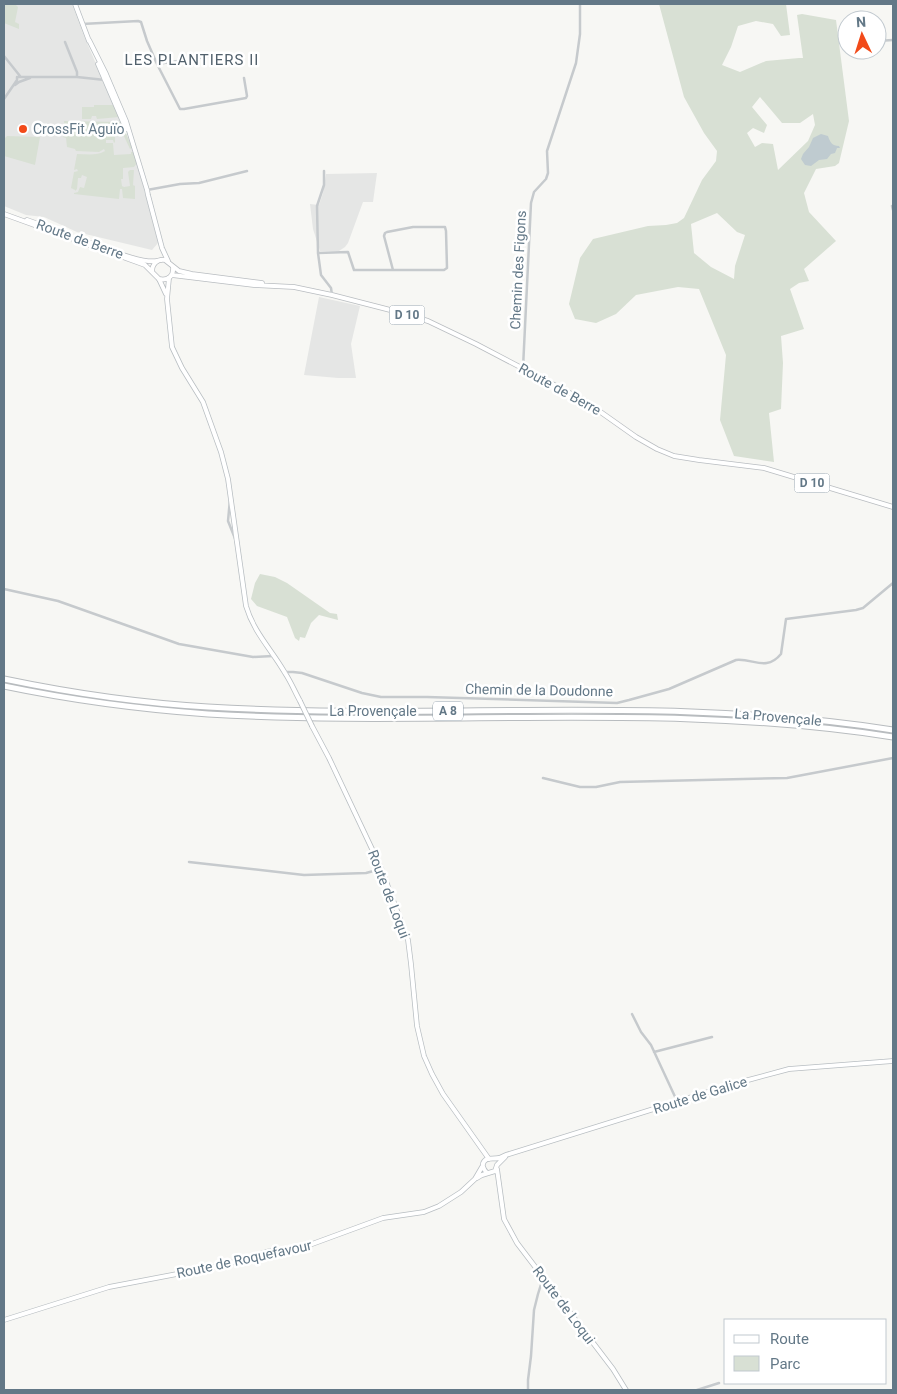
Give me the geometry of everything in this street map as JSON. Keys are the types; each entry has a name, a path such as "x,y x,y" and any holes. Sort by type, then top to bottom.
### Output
{"highway":[{"name":"La Provençale","path":"4,679 111,698 207,707 295,711 602,710 705,712 798,718 893,730"},
{"name":"La Provençale","path":"4,686 101,703 206,714 327,718 679,718 797,725 893,737"}],"main road":[{"path":"75,4 105,77 126,121 162,248 172,266 167,299"},
{"name":"Route de Berre","path":"4,213 146,262 156,261"},
{"name":"Route de Berre","path":"4,213 145,265 152,272"},
{"path":"162,248 152,272 159,279 167,299"},
{"path":"156,261 168,261"},
{"name":"Route de Berre","path":"172,266 179,271 192,274 283,286"},
{"path":"159,279 166,280 170,277"},
{"name":"Route de Berre","path":"170,277 294,287 332,295 428,321 586,401 656,449 674,456 764,468 893,507"},
{"name":"Route de Loqui","path":"167,299 172,347 182,368 199,395 221,452 249,616 256,631 285,672 329,758 381,869 408,940 417,1026 424,1056 443,1094 491,1159"},
{"name":"Route de Galice","path":"491,1159 500,1158 678,1101 789,1069 893,1061"},
{"path":"475,1179 484,1162 481,1146"},
{"path":"475,1179 495,1171 502,1160 509,1154"},
{"path":"484,1162 491,1159 497,1167"},
{"path":"482,1167 497,1181 499,1186"},
{"name":"Route de Loqui","path":"497,1167 504,1218 517,1243 613,1369 626,1390"},
{"name":"Route de Roquefavour","path":"4,1320 109,1287 224,1265 270,1251 304,1247 383,1218 424,1212 454,1198 475,1179"}],"street":[{"name":"Chemin des Figons","path":"523,368 531,203 534,192 546,179 548,173 547,151 576,63 580,34 580,4"},
{"path":"82,24 140,21 157,64 180,109 184,110 246,98 244,78"},
{"path":"64,42 77,77"},
{"path":"4,56 20,79"},
{"path":"157,64 213,56"},
{"path":"4,99 20,79 31,77 105,77"},
{"path":"147,190 180,184 199,183 247,171"},
{"path":"324,171 324,185 317,206 318,253 321,276 331,288 332,295"},
{"path":"892,206 893,210"},
{"path":"318,253 348,252 354,270 393,270 444,270 447,268 445,228 413,227 385,233 384,236 393,270"},
{"name":"Chemin de la Doudonne","path":"285,672 302,673 362,693 381,697 622,702 674,686 736,660 747,660 763,664 775,660 781,654 786,619 863,608 893,584"},
{"path":"4,589 58,601 179,644 253,657 273,656"},
{"path":"543,778 580,788 620,782 779,778 808,775 893,758"},
{"path":"189,862 304,875 366,873 381,869"},
{"path":"632,1014 654,1052 678,1101"},
{"path":"654,1052 712,1037"},
{"path":"528,1390 534,1310 543,1278"},
{"path":"697,1390 719,1383"}],"shaded area":[{"path":"4,4 72,4 128,138 139,170 158,243 152,250 77,232 44,217 26,215 4,206"},
{"path":"821,134 828,136 832,143 840,148 837,148 835,153 831,154 827,159 819,160 811,166 805,165 801,159 803,154 813,138"},
{"path":"377,173 373,202 363,202 348,243 339,251 320,251 313,229 310,204 319,205 326,174"},
{"path":"319,297 360,306 351,344 356,378 304,375"}],"green space":[{"path":"4,4 15,4 18,7 15,22 19,24 19,29 4,23"},
{"path":"659,4 786,4 790,35 781,36 773,24 756,21 738,26 722,65 740,72 766,61 803,58 797,15 802,14 836,20 837,60 841,60 849,121 839,163 835,166 816,169 804,193 809,212 836,241 804,269 809,281 799,283 790,289 804,329 781,336 783,363 781,409 769,413 774,462 734,456 720,420 726,355 699,289 678,287 636,295 616,314 596,323 575,319 569,304 580,258 593,239 648,226 677,223 684,218 702,180 716,161 717,151 704,133 684,97","holes":["760,97 782,123 800,123 813,114 815,125 808,141 778,170 773,144 762,143 755,147 747,133 753,128 764,133 767,125 752,107","717,213 737,232 745,235 735,266 734,279 711,267 694,253 691,224"]},
{"path":"94,105 114,105 119,117 97,119 96,116 92,116 91,119 82,119 82,107 94,107"},
{"path":"64,121 120,122 132,148 130,149 123,134 115,137 114,143 113,140 106,140 106,143 113,143 114,155 131,154 133,152 137,163 134,167 123,168 123,179 121,179 122,186 130,186 128,172 134,170 133,185 135,186 135,199 123,198 122,189 120,189 119,199 74,194 78,192 80,187 84,188 87,177 82,175 81,178 78,178 75,191 71,188 74,172 78,171 77,169 74,170 77,154 95,154 105,151 104,149 99,152 76,151 67,147 66,138 63,137 65,135"},
{"path":"7,136 40,137 35,165 4,156 4,139"},
{"path":"260,574 275,577 287,583 330,613 337,614 338,620 319,615 311,623 305,638 300,637 299,641 295,638 287,617 257,606 251,599 255,583"}],"place":[{"name":"CrossFit Aguïo","path":"23,129"}],"district":[{"name":"LES PLANTIERS II","path":"192,60"}]}
